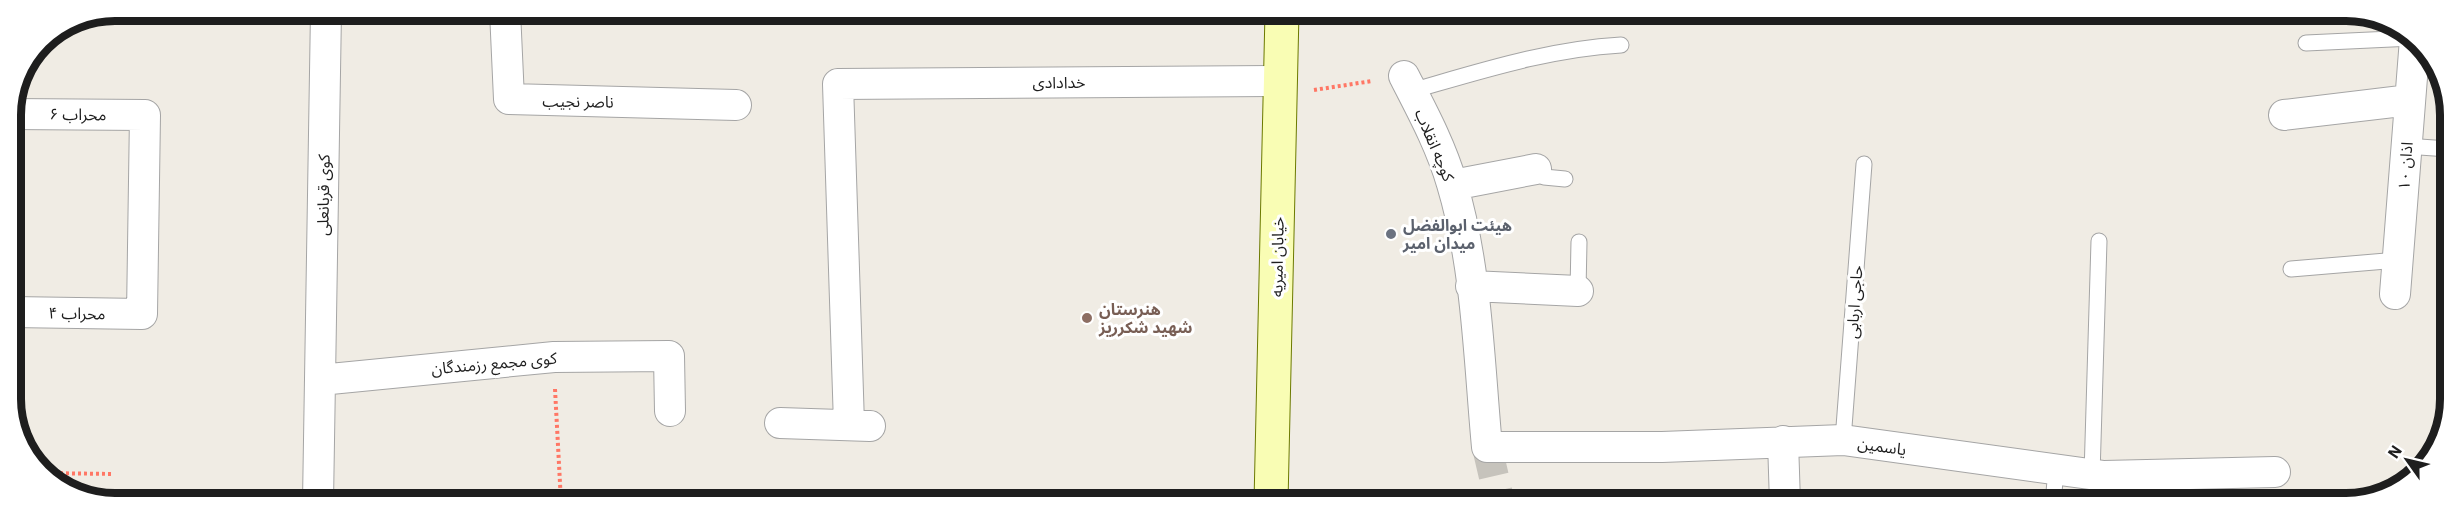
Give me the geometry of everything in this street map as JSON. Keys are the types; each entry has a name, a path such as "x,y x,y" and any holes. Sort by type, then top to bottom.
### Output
{"main road":[{"name":"خیابان امیریه","path":"1272,493 1282,21"}],"street":[{"name":"کوی قربانعلی","path":"318,493 326,21"},
{"name":"ناصر نجیب","path":"505,21 509,99 736,105"},
{"name":"اذان ۱۰","path":"2395,294 2413,50"},
{"name":"کوچه انقلاب","path":"1407,83 1442,152 1453,185 1467,251 1487,447"},
{"name":"خدادادی","path":"780,423 860,425 838,84 1281,88"},
{"path":"2284,115 2410,100"},
{"name":"محراب ۶","path":"21,114 145,115 142,314"},
{"path":"1453,185 1536,169"},
{"path":"1471,286 1578,291"},
{"name":"محراب ۴","path":"21,312 142,314"},
{"name":"کوی مجمع رزمندگان","path":"320,380 554,357 669,356 670,411"},
{"name":"یاسمین","path":"1487,447 1662,447 1843,440 2092,475 2275,472"},
{"path":"1783,441 1785,493"}],"lane":[{"path":"2306,43 2400,39"},
{"path":"1407,83 1581,48 1621,45"},
{"path":"2406,147 2440,149"},
{"name":"حاجی اربابی","path":"1843,440 1864,164"},
{"path":"1536,169 1544,177 1565,179"},
{"path":"2092,475 2099,241"},
{"path":"1578,291 1579,242"},
{"path":"2291,269 2397,260"},
{"path":"2054,493 2056,470"}],"path":[{"path":"1281,88 1407,83"},
{"path":"554,357 561,493"},
{"path":"60,474 114,474"}],"tunnel":[{"path":"1487,447 1498,493"}],"place":[{"name":"هیئت ابوالفضل میدان امیر","path":"1391,234"},
{"name":"هنرستان شهید شکرریز","path":"1087,318"}]}
